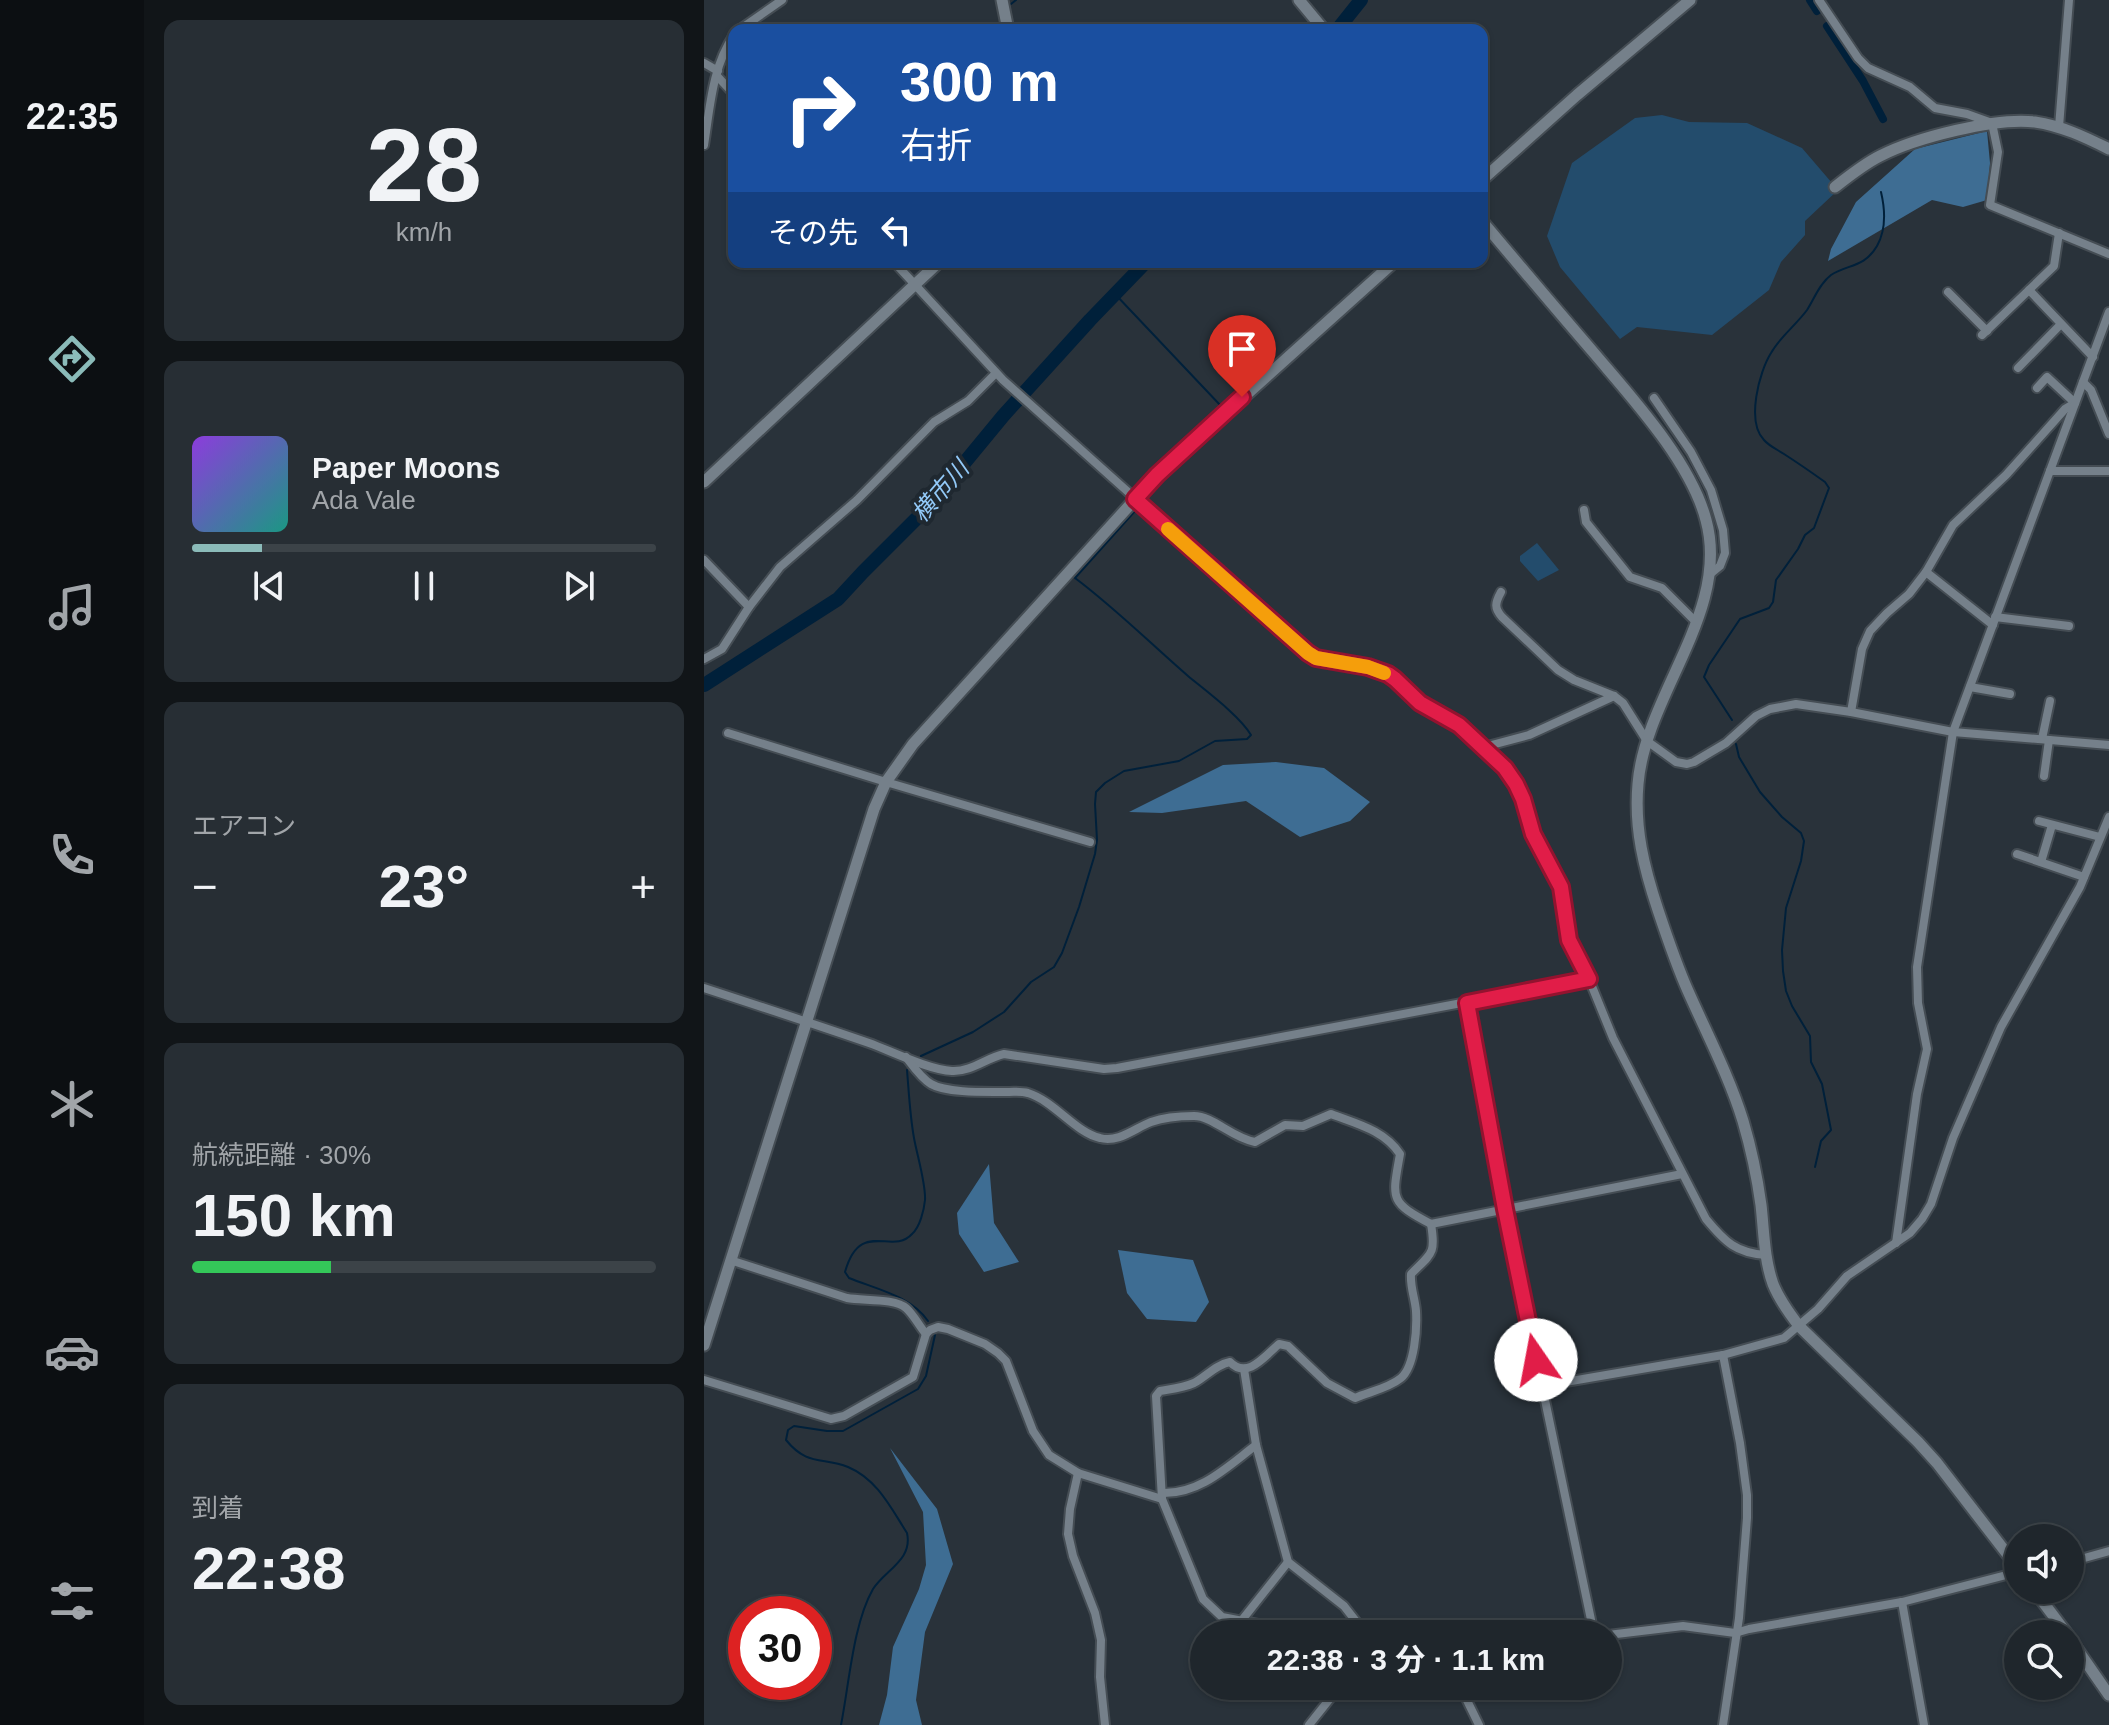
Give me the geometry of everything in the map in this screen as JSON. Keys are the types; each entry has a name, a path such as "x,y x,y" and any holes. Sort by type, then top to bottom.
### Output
{"street":[{"path":"748,24 782,0"},
{"path":"1002,0 1007,24"},
{"path":"1299,0 1319,24"},
{"path":"1488,175 1690,0"},
{"path":"1819,0 1868,68 1910,87 1935,108 1992,123"},
{"path":"2059,127 2069,0"},
{"path":"704,145 707,106 728,44"},
{"path":"704,63 728,86"},
{"path":"1835,187 1882,155 1937,136 1992,123 2035,122 2059,127 2109,149"},
{"path":"1992,123 1998,152 1990,205 2109,254"},
{"path":"1488,228 1628,393 1676,458 1701,502 1706,520 1710,542 1709,575 1696,622 1647,741 1638,782 1636,812 1639,846 1674,958 1742,1117 1754,1162 1766,1255 1774,1287 1799,1326 1937,1463 2004,1552"},
{"path":"1948,292 1985,333 2054,266 2059,233"},
{"path":"900,268 1041,416 1308,653 1316,658 1368,667 1388,674 1420,703 1459,725 1505,768 1516,784 1533,834 1561,887 1569,940 1613,1038 1706,1219 1718,1234 1737,1249 1749,1254 1766,1255"},
{"path":"704,482 932,268"},
{"path":"704,1345 874,809 886,782 913,744 1157,475 1387,268"},
{"path":"2029,290 2093,357"},
{"path":"1896,1243 1917,1094 1927,1049 1918,1003 1917,967 1953,732 2109,312"},
{"path":"2018,368 2061,324"},
{"path":"704,659 722,649 780,567 857,500 934,422 1000,376"},
{"path":"2037,388 2047,377 2075,403"},
{"path":"2083,382 2091,390 2109,434"},
{"path":"1654,398 1691,452 1711,490 1723,530 1725,553 1720,566 1709,575"},
{"path":"1851,712 1862,649 1870,631 1909,594 1926,572 1953,525 2006,475 2065,409 2075,403"},
{"path":"2050,471 2109,471"},
{"path":"1584,510 1586,522 1630,577 1662,588 1696,622"},
{"path":"704,560 749,607"},
{"path":"1926,572 1994,621 2069,626"},
{"path":"1501,592 1496,609 1543,656 1574,680 1614,696 1623,703 1647,741 1676,762 1694,762 1726,743 1756,716 1770,709 1796,704 1953,732 2109,745"},
{"path":"1970,687 2010,694"},
{"path":"1484,747 1529,735 1614,696"},
{"path":"2044,776 2050,701"},
{"path":"728,733 1090,842"},
{"path":"1542,1386 1723,1355 1784,1338 1818,1309 1847,1276 1910,1233 1931,1204 1953,1138 2001,1027 2084,877 2109,817"},
{"path":"2039,821 2100,837"},
{"path":"2041,862 2052,825"},
{"path":"2017,854 2084,877"},
{"path":"704,988 951,1071 968,1069 1004,1054 1104,1069 1117,1068 1589,979"},
{"path":"1467,1003 1505,1209 1591,1620"},
{"path":"905,1057 934,1086 1030,1093 1100,1138 1118,1138 1163,1119 1196,1116 1255,1142 1285,1125 1303,1126 1331,1114 1373,1130 1392,1142 1400,1154 1394,1189 1396,1198 1406,1210 1431,1224 1682,1174"},
{"path":"1288,1562 1242,1620 1222,1617 1203,1599 1162,1496 1157,1393 1193,1383 1226,1362 1244,1369 1255,1365 1279,1344 1288,1346 1327,1383 1355,1398 1401,1378 1410,1362 1416,1332 1411,1274 1431,1254 1434,1244 1431,1224"},
{"path":"730,1260 847,1298 897,1302 911,1313 926,1334"},
{"path":"704,1380 831,1419 844,1416 913,1377 926,1334 938,1327 985,1344 1006,1361 1033,1431 1045,1450 1078,1473 1162,1496 1208,1481 1256,1445"},
{"path":"1723,1355 1747,1495 1737,1632 1723,1725"},
{"path":"1244,1369 1256,1445 1288,1562 1344,1606 1355,1620"},
{"path":"1078,1473 1068,1534 1101,1640 1100,1677 1105,1725"},
{"path":"2084,1558 2109,1551"},
{"path":"1622,1633 1683,1626 1737,1632 1902,1602 2004,1574"},
{"path":"1902,1602 1924,1725"},
{"path":"2084,1659 2109,1695"},
{"path":"1309,1725 1329,1700"},
{"path":"1467,1700 1479,1725"}],"shaded area":[{"path":"1662,115 1689,122 1747,123 1802,148 1838,190 1805,221 1805,235 1781,262 1769,290 1712,335 1637,327 1620,339 1560,267 1547,236 1572,163 1635,118"},
{"path":"1987,131 1990,163 1987,200 1963,207 1932,200 1828,261 1831,249 1856,202 1915,149"},
{"path":"1537,543 1559,570 1538,581 1520,561 1520,556"},
{"path":"1276,762 1324,768 1370,802 1350,821 1300,837 1246,801 1162,813 1129,812 1223,765"},
{"path":"989,1164 994,1223 1019,1262 984,1272 959,1234 957,1213"},
{"path":"1118,1250 1193,1260 1209,1302 1196,1322 1147,1319 1127,1293"},
{"path":"890,1448 937,1509 953,1564 925,1632 916,1700 922,1725 879,1725 887,1695 893,1647 919,1589 926,1565 923,1512"}],"waterway":[{"path":"1011,4 1016,0"},
{"name":"横市川","path":"1342,24 1361,0"},
{"path":"1810,0 1817,11"},
{"path":"1827,26 1863,81 1883,119"},
{"path":"1732,720 1704,677 1709,665 1740,619 1769,608 1773,602 1776,580 1805,535 1814,528 1829,488 1825,482 1764,440 1759,432 1755,410 1759,384 1775,347 1807,310 1824,282 1837,271 1867,258 1877,246 1884,219 1881,192"},
{"name":"横市川","path":"704,685 838,599 928,507 1003,416 1140,268"},
{"path":"1115,294 1221,406"},
{"path":"921,1056 973,1032 1004,1012 1031,982 1054,967 1079,907 1095,854 1096,792 1105,783 1124,771 1179,761 1215,741 1247,739 1251,735 1222,704 1075,578 1135,511"},
{"path":"1736,744 1739,757 1760,792 1801,833 1804,841 1786,908 1782,950 1786,991 1810,1036 1811,1062 1822,1084 1831,1130 1821,1141 1815,1167"},
{"path":"907,1070 913,1130 925,1193 921,1218 915,1231 904,1240 868,1242 859,1246 845,1272 849,1278 903,1299 928,1321"},
{"path":"841,1725 856,1637 866,1603 878,1582 902,1558 908,1542 907,1533 882,1495 867,1479 848,1467 801,1454 786,1440 788,1430 794,1426 843,1431 918,1389 926,1376 935,1335"}],"slow traffic":[{"path":"1168,529 1308,653 1316,658 1368,667 1384,673"}],"route":[{"path":"1242,397 1135,499 1308,653 1316,658 1368,667 1388,674 1420,703 1472,736 1505,768 1516,784 1533,834 1561,887 1569,940 1589,979 1467,1003 1536,1360"}]}
